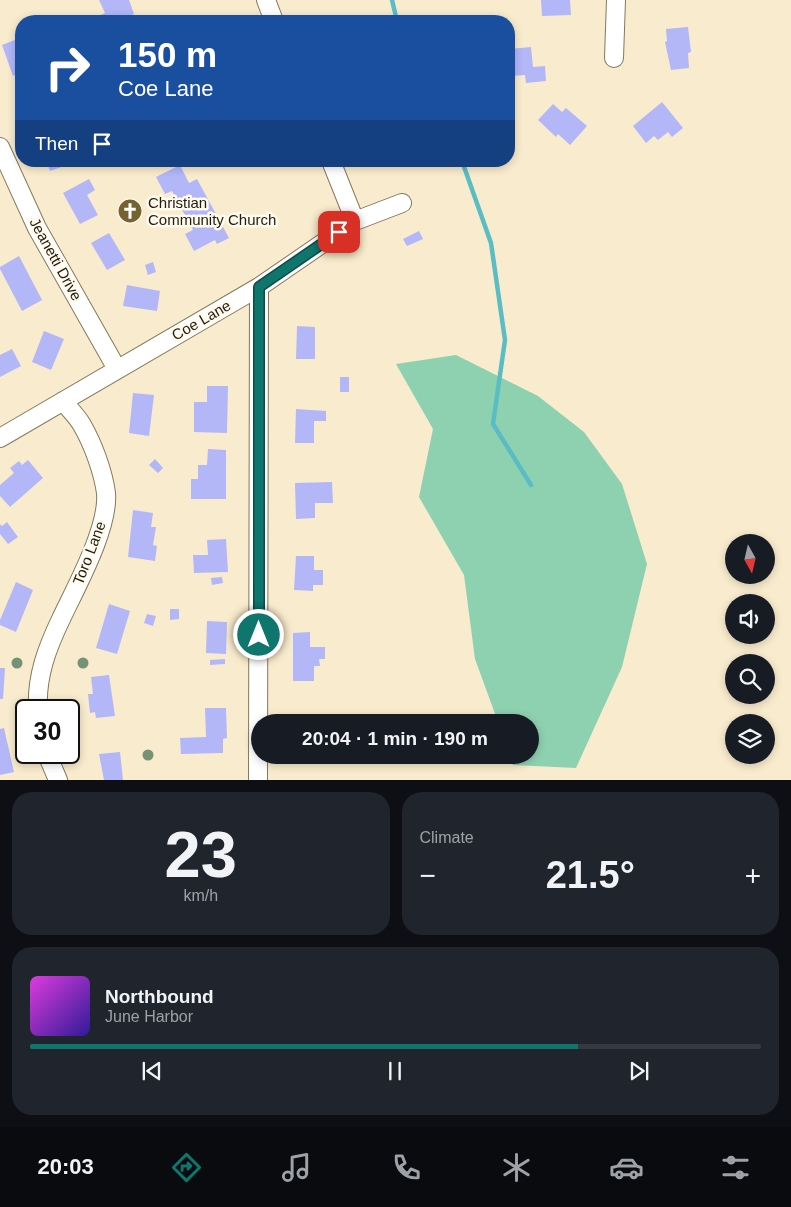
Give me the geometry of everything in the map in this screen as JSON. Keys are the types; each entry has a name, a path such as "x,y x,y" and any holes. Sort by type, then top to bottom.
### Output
{"street":[{"path":"266,0 272,15"},
{"path":"614,58 616,0"},
{"name":"Jeanetti Drive","path":"0,147 37,228 117,370"},
{"path":"333,167 355,221"},
{"name":"Coe Lane","path":"0,438 259,287 355,221 402,203"},
{"path":"258,780 259,287"},
{"name":"Toro Lane","path":"39,699 41,672 48,648 92,550 100,528 105,502 103,479 94,454 81,424 62,401"},
{"path":"51,764 58,780"}],"green space":[{"path":"456,355 538,396 584,432 622,484 647,564 622,667 576,768 513,765 539,764 539,714 495,714 475,659 464,575 419,497 433,429 396,364"}],"building":[{"path":"99,0 129,0 134,14 100,15 105,13"},
{"path":"541,0 570,0 571,15 542,16"},
{"path":"688,27 691,52 688,53 689,68 671,70 665,42 667,41 666,29"},
{"path":"15,40 15,75 13,76 2,45"},
{"path":"531,47 533,67 545,66 546,81 526,83 525,75 515,76 515,48"},
{"path":"662,102 683,128 672,137 668,132 658,140 654,136 646,143 633,126"},
{"path":"553,104 562,112 566,108 587,126 570,145 558,134 556,137 538,120"},
{"path":"48,167 61,167 50,171"},
{"path":"176,167 181,167 189,183 197,179 229,238 217,244 215,240 194,251 185,234 193,230 172,191 165,194 156,177"},
{"path":"89,179 95,190 87,195 98,215 80,224 63,193"},
{"path":"419,231 423,239 407,246 403,239"},
{"path":"109,233 125,260 107,270 91,243"},
{"path":"19,256 42,300 22,311 0,269 0,267"},
{"path":"153,262 156,272 148,275 145,265"},
{"path":"127,285 160,291 157,311 123,306"},
{"path":"297,326 315,327 315,359 296,359"},
{"path":"44,331 64,339 51,370 32,362"},
{"path":"12,349 21,366 0,377 0,355"},
{"path":"340,377 349,377 349,392 340,392"},
{"path":"207,386 228,386 227,433 194,432 194,402 207,402"},
{"path":"133,393 154,395 149,436 129,433"},
{"path":"296,409 326,411 326,421 314,421 314,443 295,443"},
{"path":"208,449 226,450 226,499 191,499 191,479 198,479 198,465 207,465"},
{"path":"155,459 163,468 158,473 149,465"},
{"path":"28,460 43,478 10,507 0,496 0,485 14,473 10,468 19,461 22,465"},
{"path":"332,482 333,503 315,503 315,518 296,519 295,483"},
{"path":"133,510 153,513 151,527 156,527 153,545 157,546 155,561 128,557"},
{"path":"7,522 18,537 8,544 0,534 0,524 2,526"},
{"path":"226,539 228,572 194,573 193,555 208,555 207,540"},
{"path":"296,556 314,556 314,570 323,570 323,585 313,585 313,591 294,590"},
{"path":"222,577 223,583 212,585 211,578"},
{"path":"16,582 33,590 16,632 0,625 0,620"},
{"path":"109,604 130,611 117,654 96,648"},
{"path":"170,609 179,609 179,619 170,620"},
{"path":"147,614 156,616 153,626 144,623"},
{"path":"207,621 227,622 226,654 206,653"},
{"path":"310,632 310,647 325,647 325,659 319,659 320,666 314,666 314,681 293,681 293,633"},
{"path":"225,659 225,664 210,665 210,660"},
{"path":"0,668 5,668 3,699 0,699"},
{"path":"109,675 115,716 96,718 95,712 90,713 88,694 93,694 91,677"},
{"path":"205,708 226,708 227,738 223,739 223,753 181,754 180,738 206,737"},
{"path":"4,728 14,772 0,775 0,729"},
{"path":"120,752 123,780 104,780 99,754"}],"waterway":[{"path":"392,0 396,15"},
{"path":"464,167 491,243 505,340 493,424 531,485"}],"place":[{"name":"Christian Community Church","path":"130,211"}],"route":[{"path":"259,635 259,287 339,232"}]}
